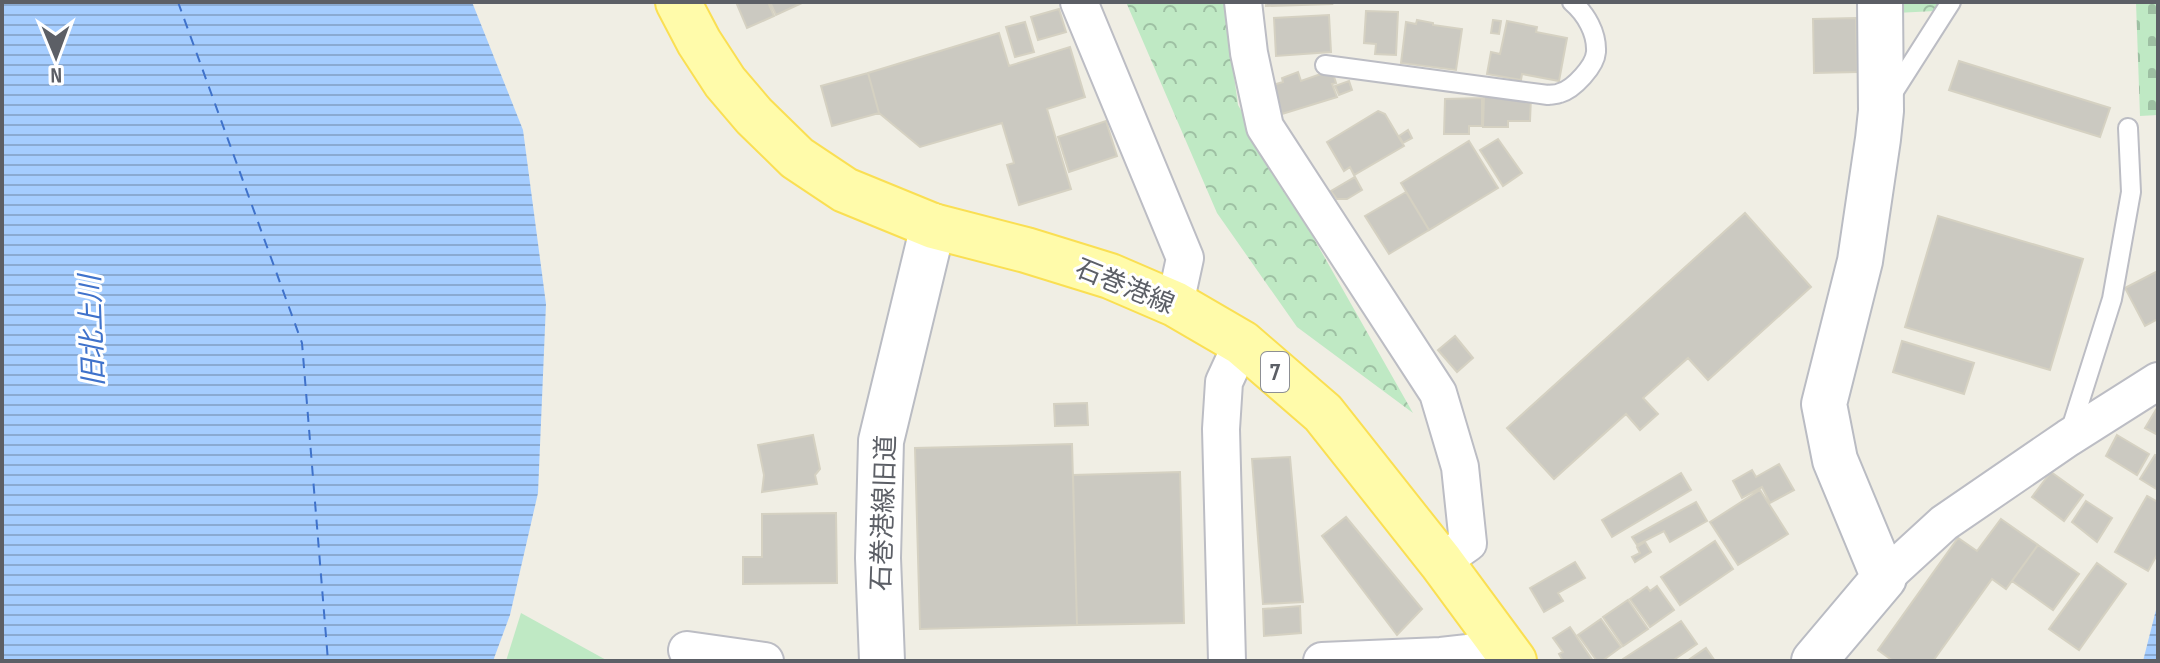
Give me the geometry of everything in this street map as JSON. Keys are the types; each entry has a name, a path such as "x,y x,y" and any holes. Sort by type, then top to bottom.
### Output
{"main road":[{"name":"石巻港線","path":"678,2 725,82 754,116 797,158 845,190 933,226 1110,276 1175,304 1242,343 1323,413 1509,652"}],"street":[{"path":"1079,2 1185,258 1175,304"},
{"path":"1243,2 1249,53 1265,127 1438,393 1460,467 1468,543 1441,562"},
{"path":"1880,2 1881,111 1860,261 1824,404 1835,460 1884,578"},
{"name":"石巻港線旧道","path":"882,661 878,558 881,441 933,226"},
{"path":"1227,661 1221,429 1224,382 1242,343"},
{"path":"1814,661 1884,578 1944,523 2158,381"},
{"path":"687,650 765,661"},
{"path":"1322,661 1426,659 1468,653 1509,652"}],"lane":[{"path":"1325,65 1548,95 1562,93 1584,77 1596,54 1593,31 1581,10 1572,2"},
{"path":"1881,111 1951,2"},
{"path":"2068,438 2112,299 2131,192 2128,128"}],"green space":[{"path":"1126,2 1224,2 1238,105 1413,413 1297,327 1217,213"},
{"path":"1895,2 1940,2 1935,11 1896,13"},
{"path":"2136,2 2158,2 2158,115 2140,116"},
{"path":"521,613 608,661 506,661"}],"water":[{"name":"旧北上川","path":"2,2 472,2 523,130 546,304 538,493 510,615 493,661 2,661"},
{"path":"2158,602 2158,661 2143,661"}],"building":[{"path":"736,2 768,2 774,16 747,28"},
{"path":"770,2 804,2 776,15"},
{"path":"1266,2 1331,2 1332,4 1266,6"},
{"path":"1059,9 1066,32 1038,40 1031,17"},
{"path":"1366,11 1398,12 1396,55 1375,54 1376,44 1364,43"},
{"path":"1329,15 1331,52 1276,56 1274,18"},
{"path":"1856,18 1857,72 1814,73 1813,19"},
{"path":"1417,20 1462,29 1456,70 1401,63 1406,22 1416,24"},
{"path":"1493,20 1501,21 1499,34 1491,33"},
{"path":"1507,21 1537,27 1536,32 1567,38 1559,81 1522,74 1521,80 1487,74 1491,52 1500,54"},
{"path":"1025,22 1034,52 1015,57 1006,27"},
{"path":"999,33 1009,66 1070,47 1085,97 1047,109 1071,189 1019,205 1007,165 1014,163 1002,123 920,147 879,113 868,73"},
{"path":"1959,61 2110,108 2100,137 1949,90"},
{"path":"1332,70 1336,83 1332,84 1337,97 1282,114 1273,85 1298,72 1301,81"},
{"path":"868,73 879,113 832,126 821,86"},
{"path":"1349,81 1352,90 1339,95 1335,86"},
{"path":"1484,96 1531,97 1530,121 1508,121 1508,127 1483,127"},
{"path":"1482,98 1482,126 1469,126 1469,134 1444,134 1445,99"},
{"path":"1378,111 1385,114 1404,146 1354,175 1350,167 1344,171 1327,142"},
{"path":"1106,121 1117,156 1069,172 1058,137"},
{"path":"1408,130 1412,138 1403,143 1399,136"},
{"path":"1498,139 1522,173 1503,186 1480,150"},
{"path":"1469,141 1498,188 1429,230 1401,183"},
{"path":"1355,177 1362,190 1347,199 1337,199 1331,191"},
{"path":"1406,192 1429,230 1389,254 1365,216"},
{"path":"1745,213 1811,287 1708,380 1688,358 1643,398 1658,414 1640,430 1626,414 1554,479 1507,428"},
{"path":"1938,216 2083,259 2050,370 1905,327"},
{"path":"2158,271 2158,319 2145,326 2125,288"},
{"path":"1455,336 1473,358 1457,372 1438,350"},
{"path":"1902,341 1974,363 1964,394 1893,372"},
{"path":"1087,403 1088,425 1055,426 1054,404"},
{"path":"2158,408 2158,435 2145,428"},
{"path":"813,435 820,469 815,475 817,484 762,492 764,475 758,445"},
{"path":"2117,435 2149,454 2137,475 2106,456"},
{"path":"1072,444 1077,625 920,629 915,448"},
{"path":"2155,455 2158,456 2158,490 2140,479"},
{"path":"1290,457 1303,602 1263,604 1252,459"},
{"path":"1779,464 1794,490 1770,503 1762,487 1742,498 1733,481 1752,470 1756,477"},
{"path":"1180,472 1184,623 1077,625 1073,475"},
{"path":"2051,472 2083,495 2064,521 2032,497"},
{"path":"1681,473 1691,490 1612,537 1602,520"},
{"path":"1760,490 1788,534 1738,565 1710,522"},
{"path":"2147,496 2158,502 2158,553 2148,571 2115,552"},
{"path":"2086,501 2112,518 2097,542 2072,522"},
{"path":"1696,502 1707,521 1670,542 1664,531 1637,545 1632,537"},
{"path":"836,513 837,583 743,584 743,557 762,557 762,514"},
{"path":"1346,517 1422,609 1397,635 1322,536"},
{"path":"2001,519 2038,545 2006,589 1992,579 1933,661 1893,661 1878,650 1958,538 1977,551"},
{"path":"1715,541 1733,569 1680,605 1661,577"},
{"path":"1645,542 1651,552 1635,562 1632,557 1640,553 1637,547"},
{"path":"2038,545 2079,574 2053,610 2012,581"},
{"path":"1575,562 1585,578 1558,593 1563,601 1544,612 1530,588"},
{"path":"2097,563 2126,584 2079,650 2049,629"},
{"path":"1657,586 1674,610 1650,627 1630,599 1647,587 1650,591"},
{"path":"1628,600 1648,629 1623,646 1603,617"},
{"path":"1300,606 1301,633 1264,636 1263,609"},
{"path":"1601,619 1621,647 1602,661 1597,661 1578,635"},
{"path":"1681,621 1697,644 1672,661 1624,661 1623,659"},
{"path":"1570,627 1593,661 1563,661 1559,654 1563,652 1553,638"},
{"path":"1706,648 1715,661 1687,661"}],"ferry route":[{"path":"178,2 302,343 328,661"}]}
